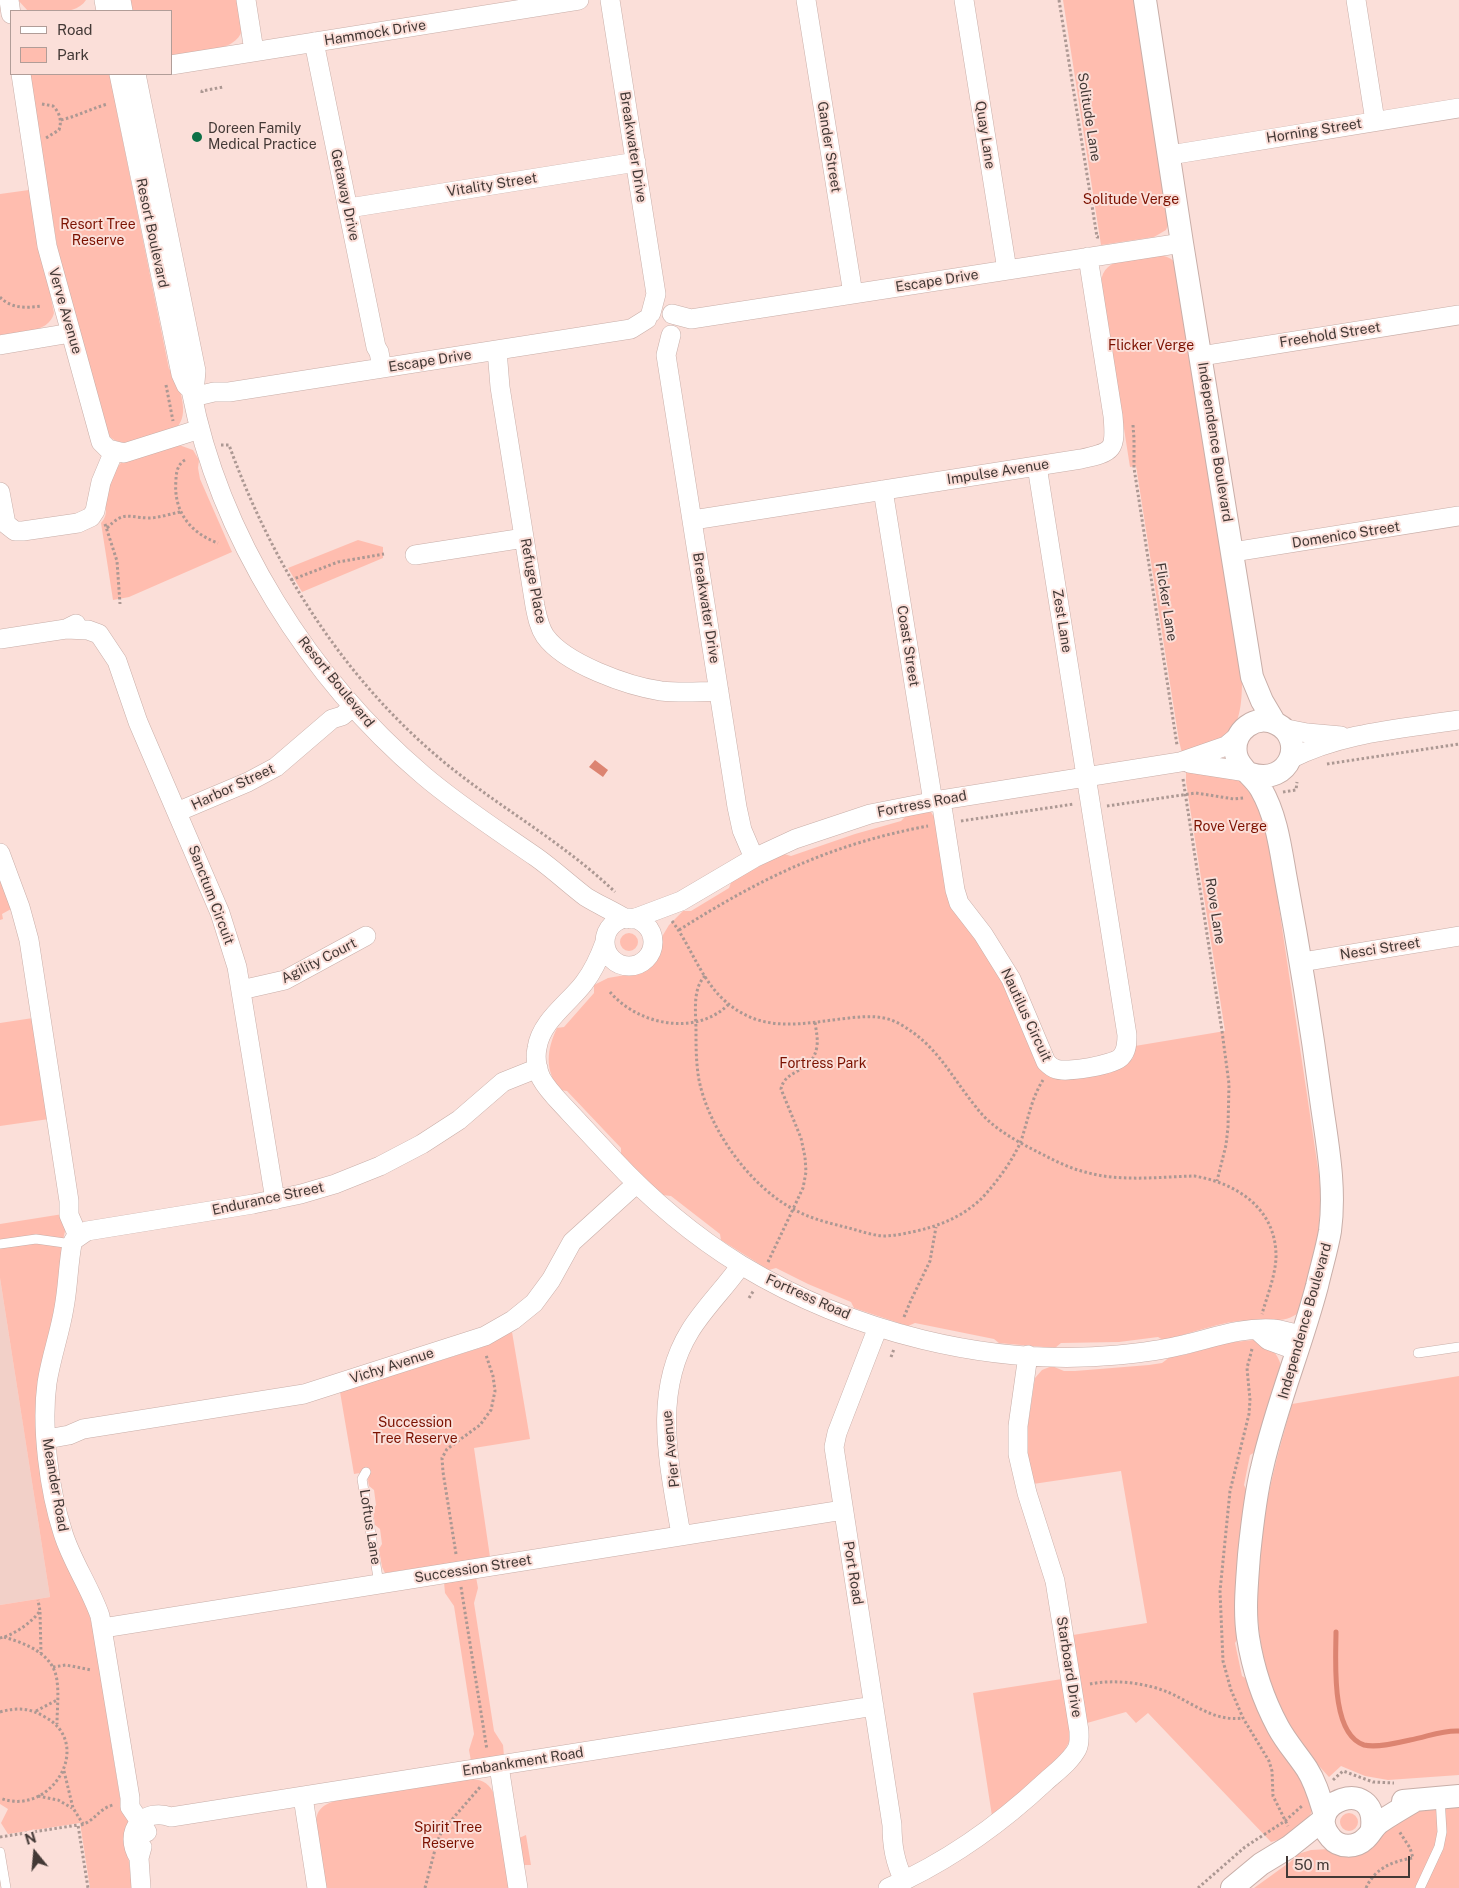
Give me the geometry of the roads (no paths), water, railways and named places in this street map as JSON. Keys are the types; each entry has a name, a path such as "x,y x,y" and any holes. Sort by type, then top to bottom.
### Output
{"street":[{"path":"246,0 254,51"},
{"name":"Hammock Drive","path":"172,65 579,0"},
{"name":"Breakwater Drive","path":"610,0 740,821 754,858"},
{"name":"Gander Street","path":"806,0 853,294"},
{"name":"Quay Lane","path":"964,0 1007,270"},
{"name":"Independence Boulevard","path":"1145,0 1252,677 1262,701 1278,725"},
{"path":"1356,0 1375,121"},
{"name":"Getaway Drive","path":"314,42 376,347 379,352 379,368"},
{"name":"Verve Avenue","path":"21,75 50,260 98,436 104,446 114,452"},
{"name":"Resort Boulevard","path":"131,75 184,350 196,377 193,397 200,429 226,503 259,572 306,646 350,704 400,755 443,792 548,866 585,896 629,919"},
{"name":"Horning Street","path":"1170,155 1459,108"},
{"name":"Vitality Street","path":"349,208 636,162"},
{"name":"Escape Drive","path":"193,397 220,398 228,392 1182,243"},
{"name":"Impulse Avenue","path":"693,520 1037,466 1098,455 1109,450 1114,441 1113,416 1088,257"},
{"name":"Freehold Street","path":"1200,356 1459,315"},
{"path":"0,344 71,333"},
{"name":"Refuge Place","path":"495,350 500,364 498,369 537,617 545,636 560,650 591,669 643,688 682,692 719,690"},
{"path":"0,492 6,524 15,531 78,523 91,517 95,509 101,482 114,452 131,451 200,429"},
{"name":"Zest Lane","path":"1037,466 1086,776"},
{"name":"Coast Street","path":"883,490 937,801"},
{"name":"Domenico Street","path":"1233,552 1459,516"},
{"path":"415,555 524,538"},
{"name":"Sanctum Circuit","path":"0,639 66,629 72,625 86,622 105,629 116,646 117,661 130,701 226,929 241,990 275,1200"},
{"name":"Independence Boulevard","path":"1241,732 1252,677"},
{"name":"Harbor Street","path":"177,812 248,782 276,767 332,720 342,716 350,704"},
{"path":"1347,737 1307,733 1258,721 1241,732 1235,752 1241,766 1249,773 1260,777 1269,777 1278,774 1288,763 1309,749 1347,737 1459,720"},
{"path":"1278,725 1288,734 1291,742 1288,763"},
{"name":"Fortress Road","path":"629,919 681,901 754,858 796,839 870,814 1086,776 1180,762 1226,746 1241,732"},
{"name":"Fortress Road","path":"1180,762 1203,764 1249,773"},
{"name":"Independence Boulevard","path":"1276,828 1288,763"},
{"name":"Independence Boulevard","path":"1249,773 1260,787 1270,806 1276,828 1302,962 1333,1182 1330,1234 1300,1344 1263,1464 1257,1491 1247,1573 1246,1608 1248,1636 1258,1682 1278,1728 1308,1770 1318,1792 1325,1817"},
{"name":"Nautilus Circuit","path":"937,801 944,823 959,903 983,934 1011,979 1022,1000 1043,1055 1051,1067 1055,1069 1066,1070 1109,1064 1121,1058 1127,1043 1086,776"},
{"path":"0,853 20,907 29,940 69,1201 78,1213 79,1237"},
{"name":"Resort Boulevard","path":"585,896 606,938"},
{"name":"Fortress Road","path":"652,944 674,924 681,901"},
{"path":"629,919 645,925 650,931 651,950 643,961 638,964 624,965 613,960 608,955 606,938 613,924 629,919"},
{"name":"Agility Court","path":"241,990 285,980 366,936"},
{"name":"Nesci Street","path":"1302,962 1459,936"},
{"name":"Fortress Road","path":"606,938 594,968 584,984 558,1011 540,1037 537,1047 538,1068 547,1087 555,1098 636,1184 692,1231 741,1265 805,1298 878,1327 978,1350 1028,1355 1089,1356 1134,1353 1179,1346 1243,1330 1257,1330 1268,1340 1300,1344"},
{"name":"Fortress Road","path":"584,984 624,965"},
{"name":"Endurance Street","path":"79,1237 275,1200 335,1184 401,1156 459,1120 503,1082 538,1068"},
{"name":"Vichy Avenue","path":"46,1434 68,1426 83,1429 304,1394 485,1336 513,1320 534,1303 551,1280 572,1242 636,1184"},
{"name":"Meander Road","path":"79,1237 47,1384 46,1434 55,1499 63,1534 73,1560 95,1603 103,1628 130,1808 147,1825"},
{"name":"Pier Avenue","path":"681,1535 666,1422 668,1387 678,1354 691,1329 729,1283 741,1265"},
{"name":"Port Road","path":"878,1327 835,1439 835,1458 892,1825 907,1860 903,1881"},
{"name":"Starboard Drive","path":"903,1881 959,1850 1001,1820 1065,1764 1079,1744 1079,1731 1055,1581 1027,1493 1018,1454 1018,1426 1028,1355"},
{"name":"Succession Street","path":"103,1628 843,1510"},
{"name":"Embankment Road","path":"147,1825 168,1822 172,1817 874,1706"},
{"path":"499,1766 518,1888"},
{"name":"Independence Boulevard","path":"1308,1770 1329,1785 1355,1799"},
{"path":"303,1797 317,1888"},
{"path":"1232,1888 1261,1864 1289,1847 1325,1817 1332,1804 1345,1798 1416,1800 1449,1797"},
{"path":"1355,1799 1366,1805 1371,1812 1372,1828"},
{"path":"1325,1817 1327,1833 1336,1842 1342,1845 1358,1844 1364,1841 1372,1828 1416,1800"},
{"path":"141,1888 138,1858 132,1845 132,1836 133,1831 147,1825"},
{"path":"1289,1847 1319,1842 1336,1842"}],"lane":[{"path":"0,1244 36,1239 79,1237"},
{"path":"1418,1354 1459,1347"},
{"name":"Loftus Lane","path":"366,1472 362,1479 379,1584"},
{"path":"1420,1888 1439,1847 1449,1797"},
{"path":"0,1852 6,1888"}],"waterway":[{"path":"1336,1632 1337,1695 1345,1726 1353,1738 1364,1745 1381,1746 1459,1731"}],"place":[{"name":"Doreen Family Medical Practice","path":"197,137"}],"park label":[{"name":"Solitude Verge","path":"1131,200"},
{"name":"Resort Tree Reserve","path":"98,234"},
{"name":"Flicker Verge","path":"1151,346"},
{"name":"Rove Verge","path":"1230,827"},
{"name":"Fortress Park","path":"823,1064"},
{"name":"Succession Tree Reserve","path":"415,1432"},
{"name":"Spirit Tree Reserve","path":"448,1836"}]}
